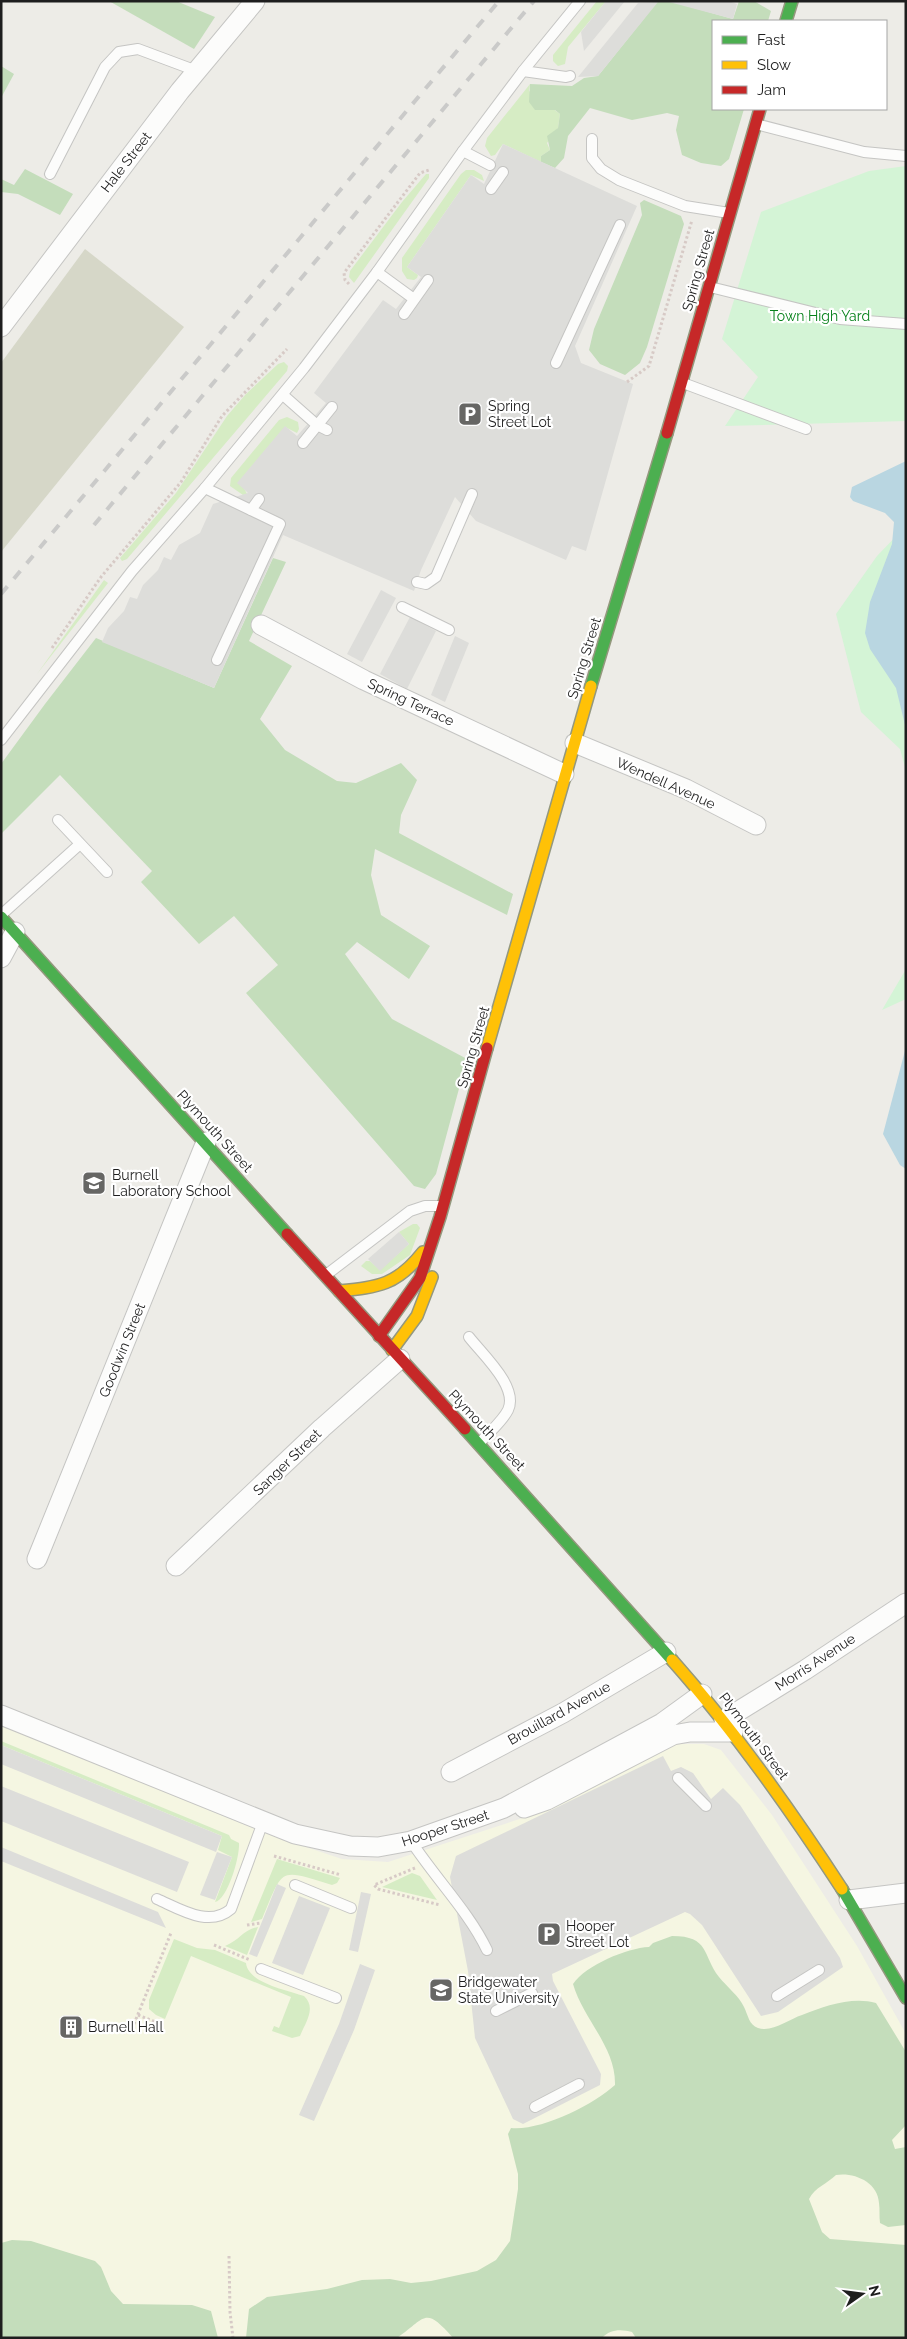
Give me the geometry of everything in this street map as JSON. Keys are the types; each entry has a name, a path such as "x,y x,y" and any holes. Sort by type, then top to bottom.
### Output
{"street":[{"name":"Hale Street","path":"1,327 116,174 255,1"},
{"path":"786,20 792,1"},
{"name":"Spring Street","path":"379,1336 416,1287 434,1237 564,774 575,743 682,382 760,110"},
{"name":"Spring Terrace","path":"261,625 364,680 564,774"},
{"name":"Wendell Avenue","path":"575,743 686,789 756,826"},
{"name":"Plymouth Street","path":"1,916 396,1355 479,1444 702,1694 728,1726 808,1836 849,1900 906,1998"},
{"path":"1,958 15,932"},
{"name":"Goodwin Street","path":"38,1559 206,1142"},
{"name":"Spring Street","path":"396,1355 426,1298 434,1267 442,1211"},
{"path":"339,1290 374,1287 398,1279 408,1272 434,1237"},
{"name":"Sanger Street","path":"176,1566 396,1355"},
{"name":"Morris Avenue","path":"728,1726 805,1670 906,1603"},
{"name":"Brouillard Avenue","path":"451,1772 564,1713 666,1652"},
{"name":"Hooper Street","path":"1,1715 295,1834 350,1846 378,1847 411,1842 504,1808 662,1723 702,1694"},
{"path":"455,1827 547,1800 673,1736 728,1726"},
{"path":"849,1900 906,1893"}],"lane":[{"path":"1,740 132,571 206,488 283,395 377,272 463,151 523,71 580,1"},
{"path":"50,174 105,67 119,52 138,49 197,71"},
{"path":"523,71 570,76"},
{"path":"756,124 864,152 906,156"},
{"path":"592,139 592,158 601,169 619,180 685,206 729,213"},
{"path":"463,151 490,166"},
{"path":"491,189 503,172"},
{"path":"556,363 620,225"},
{"path":"377,272 414,300"},
{"path":"404,314 428,280"},
{"path":"709,286 840,320 906,324"},
{"path":"682,382 806,430"},
{"path":"283,395 317,425 327,430"},
{"path":"302,443 332,407"},
{"path":"206,488 280,524 217,660"},
{"path":"417,582 426,584 436,577 472,494"},
{"path":"251,510 259,499"},
{"path":"402,607 449,630"},
{"path":"58,820 107,872"},
{"path":"1,916 80,844"},
{"path":"325,1275 410,1211 425,1206 442,1211"},
{"path":"468,1337 507,1385 510,1399 508,1410 479,1444"},
{"path":"678,1778 706,1806"},
{"path":"157,1899 203,1918 223,1916 231,1909 263,1822"},
{"path":"411,1842 477,1929 487,1950"},
{"path":"295,1885 351,1908"},
{"path":"257,1965 336,1998"},
{"path":"777,1996 818,1970"},
{"path":"496,2011 532,1993"},
{"path":"535,2107 579,2084"}],"path":[{"path":"350,284 345,280 344,273 420,173 429,170"},
{"path":"627,382 649,366 696,208"},
{"path":"50,650 117,556 181,482 222,416 287,349"},
{"path":"274,1856 341,1875"},
{"path":"415,1868 374,1885 378,1890 462,1911"},
{"path":"247,1925 261,1923"},
{"path":"134,2024 171,1933"},
{"path":"214,1945 257,1965"},
{"path":"138,2014 163,2024"},
{"path":"229,2256 230,2312 233,2338"}],"shaded area":[{"path":"606,1 625,1 584,51 581,32"},
{"path":"728,1 737,4 733,19 669,2"},
{"path":"658,2 598,76 578,77 638,3"},
{"name":"Spring Street Lot","path":"503,144 637,206 575,346 581,363 633,384 586,551 572,546 566,560 476,521 455,497 421,570 414,591 283,535 214,688 102,642 108,628 124,611 130,597 137,599 143,585 158,570 164,557 171,560 179,545 200,533 213,504 248,493 237,483 285,426 297,436 326,403 314,393 383,300 396,309 421,277 407,267 471,175 484,184"},
{"path":"85,249 184,327 1,552 1,363"},
{"path":"381,590 396,598 362,662 347,654"},
{"path":"410,617 436,631 407,689 380,674"},
{"path":"455,636 469,643 445,702 431,695"},
{"path":"399,1232 409,1244 380,1271 368,1259"},
{"name":"Bridgewater State University","path":"1,1725 267,1834 342,1859 388,1862 538,1813 675,1744 704,1744 721,1750 772,1815 857,1946 906,2034 906,2338 1,2338"},
{"path":"1,1745 222,1836 216,1852 1,1764"},
{"name":"Hooper Street Lot","path":"663,1756 671,1771 681,1767 693,1773 711,1799 723,1788 740,1805 840,1958 843,1967 778,2012 761,2016 702,1925 685,1912 552,1974 553,1981 601,2074 600,2085 523,2124 513,2119 475,2038 468,1971 450,1877 456,1856"},
{"path":"1,1786 189,1862 177,1892 1,1821"},
{"path":"1,1847 158,1912 166,1928 1,1861"},
{"path":"217,1852 232,1857 215,1900 200,1895"},
{"path":"277,1884 286,1888 257,1957 249,1954"},
{"path":"361,1892 371,1894 358,1952 349,1950"},
{"path":"299,1896 330,1908 303,1975 272,1963"},
{"path":"360,1964 375,1970 354,2030 314,2121 299,2115 339,2024"}],"green space":[{"path":"109,1 176,1 215,17 194,49"},
{"path":"597,1 606,1 568,47 565,64 558,66 553,61 553,55"},
{"path":"658,1 669,1 733,19 739,1 754,1 771,11 768,20 712,20 712,110 744,110 729,159 721,166 701,163 682,155 676,130 679,116 667,113 632,120 590,108 568,136 564,158 555,168 541,162 541,156 550,150 547,136 558,128 560,114 555,110 535,110 529,102 530,84 572,86 584,78 598,76"},
{"path":"1,66 14,74 1,98"},
{"path":"530,84 529,91 560,114 558,128 547,143 550,150 541,156 541,162 503,144 495,155 491,156 485,146 487,138"},
{"name":"Town High Yard","path":"906,166 906,421 725,426 758,377 722,339 761,212 869,171"},
{"path":"25,169 73,194 60,215 18,194 1,192 1,179 14,185"},
{"path":"466,170 474,170 482,175 484,181 471,175 407,267 418,275 417,278 414,280 407,279 402,271 402,258 461,174"},
{"path":"426,174 429,174 429,178 354,283 349,277 350,271 402,202"},
{"path":"644,200 681,216 684,224 647,347 640,363 625,375 600,364 589,350 594,329 642,215 640,203"},
{"path":"284,362 288,366 287,371 127,559 122,561 120,558 176,493 227,416 246,394 278,364"},
{"path":"287,417 298,422 299,429 297,433 285,427 244,488 247,494 243,495 230,486 231,478 279,420"},
{"path":"906,526 906,771 900,749 861,712 836,614 877,556"},
{"path":"273,558 286,562 249,641 292,666 260,719 285,750 337,781 356,783 401,763 417,780 401,815 399,833 513,894 507,915 375,849 371,875 381,915 430,946 409,979 357,942 345,954 392,1019 467,1059 436,1174 425,1189 414,1186 246,993 278,965 234,916 199,944 141,882 152,871 60,775 1,834 1,764 96,638 214,688"},
{"path":"104,580 108,583 37,674"},
{"path":"906,969 906,999 882,1010"},
{"path":"413,1224 417,1224 420,1228 410,1255 382,1274 372,1274 361,1266 366,1261 370,1261 380,1270 409,1244 399,1232"},
{"path":"1,1741 229,1835 231,1839 239,1843 239,1849 229,1885 220,1899 215,1902 232,1857 218,1850 222,1836 1,1745"},
{"path":"277,1859 340,1878 337,1883 332,1885 301,1876 291,1875 285,1877 279,1881 274,1890 262,1919 251,1922"},
{"path":"412,1873 420,1876 437,1900 382,1887"},
{"path":"258,1927 247,1955 225,1946 249,1930"},
{"path":"672,1936 693,1939 699,1943 719,1977 739,1999 755,2027 769,2029 829,2005 848,2001 867,2001 876,2003 906,2052 906,2125 892,2140 895,2149 906,2147 906,2225 888,2227 880,2223 878,2196 874,2189 864,2180 850,2175 836,2175 814,2191 809,2199 822,2232 830,2239 906,2245 906,2338 636,2338 632,2332 620,2330 612,2331 602,2338 453,2338 436,2321 425,2318 397,2338 246,2338 249,2309 267,2297 327,2289 362,2280 390,2279 411,2283 431,2281 477,2271 496,2260 510,2241 518,2189 518,2174 508,2134 511,2128 537,2125 566,2115 594,2101 615,2085 614,2071 610,2058 573,1984 587,1970 597,1964 619,1954 649,1947 653,1943"},
{"path":"174,1939 197,1948 215,1950 246,1963 248,1970 261,1981 304,1996 310,2005 310,2011 300,2036 292,2038 272,2031 274,2026 279,2028 291,1997 191,1956 165,2019 156,2015 149,2009 149,2000"},
{"path":"12,2240 31,2241 95,2261 101,2267 111,2291 123,2304 192,2305 211,2311 218,2338 1,2338 1,2243"}],"water":[{"path":"906,461 906,729 896,688 870,649 865,633 870,602 892,544 894,522 885,513 853,501 850,497 852,487"},
{"path":"906,1047 906,1169 900,1165 883,1134"}],"railway":[{"path":"1,594 499,1"},
{"path":"94,525 534,1"}],"traffic: fast":[{"path":"786,20 792,1"},
{"path":"591,686 667,433"},
{"path":"1,917 287,1234"},
{"path":"465,1429 672,1660"},
{"path":"842,1889 906,1998"}],"traffic: slow":[{"path":"487,1048 591,686"},
{"path":"339,1291 376,1286 396,1278 414,1263 423,1252"},
{"path":"392,1350 417,1316 432,1277"},
{"path":"672,1660 718,1714 761,1771 842,1889"}],"traffic: jam":[{"path":"667,433 760,110"},
{"path":"379,1336 420,1278 440,1217 487,1048"},
{"path":"287,1234 465,1429"}],"place":[{"name":"Spring Street Lot","path":"470,414"},
{"name":"Burnell Laboratory School","path":"94,1183"},
{"name":"Hooper Street Lot","path":"549,1934"},
{"name":"Bridgewater State University","path":"441,1990"},
{"name":"Burnell Hall","path":"71,2027"}]}
